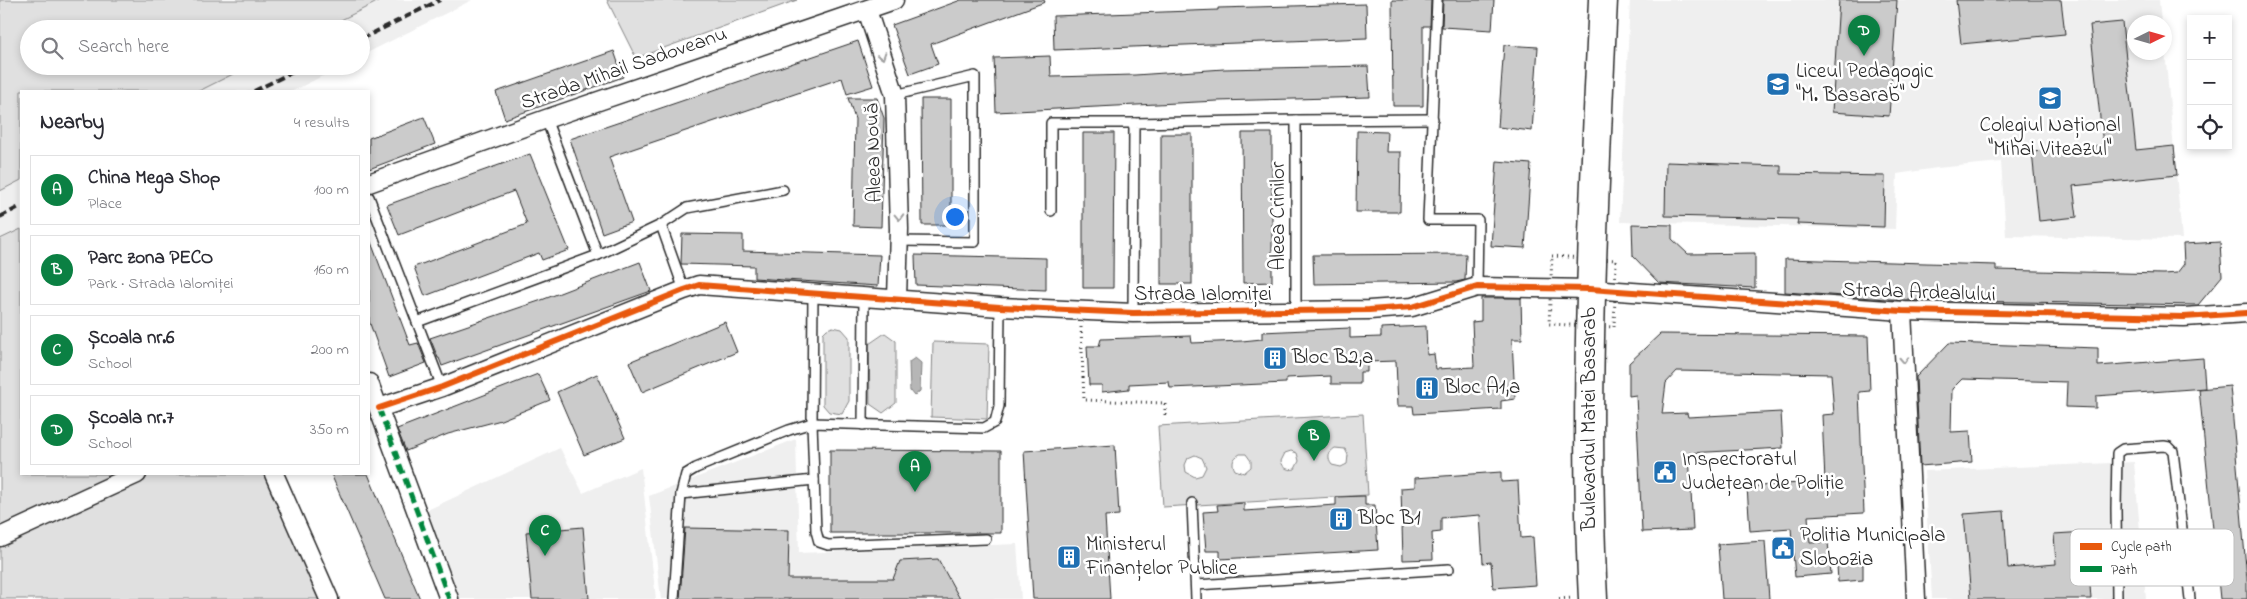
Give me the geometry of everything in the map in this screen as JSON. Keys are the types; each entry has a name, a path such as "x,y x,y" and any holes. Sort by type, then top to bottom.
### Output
{"main road":[{"name":"Bulevardul Matei Basarab","path":"1593,599 1590,527 1590,289 1603,0"}],"street":[{"name":"Strada Mihail Sadoveanu","path":"370,182 546,119 894,0"},
{"name":"Aleea Nouă","path":"867,10 895,95 898,241 897,299"},
{"name":"Strada Ialomiței","path":"378,408 442,387 684,290 699,286 813,292 1000,307 1133,312 1369,310 1412,307 1477,286 1590,289"},
{"name":"Strada Ardealului","path":"1590,289 1902,311 2184,317 2247,313"},
{"path":"1902,311 1916,599"},
{"path":"370,386 449,599"},
{"path":"0,537 135,475"},
{"path":"274,475 328,599"}],"lane":[{"path":"1437,0 1428,220 1478,220 1477,286"},
{"path":"895,95 975,76 975,242 898,241"},
{"path":"546,119 598,255"},
{"path":"1051,211 1051,123 1433,119"},
{"name":"Aleea Crinilor","path":"1296,120 1296,311"},
{"path":"1133,312 1134,123"},
{"path":"417,322 598,255 661,225 687,208 783,190"},
{"path":"370,200 442,387"},
{"path":"661,225 684,290"},
{"path":"813,292 812,423 816,531 819,542 828,545 986,539"},
{"path":"863,425 864,296"},
{"path":"674,599 681,494 686,474 696,468 812,423 984,428 995,422 999,406 1000,307"},
{"path":"2116,529 2117,454 2123,449 2164,446 2170,447 2173,451 2182,529"},
{"path":"681,494 814,480"},
{"path":"1192,504 1196,599"},
{"path":"1196,585 1449,569"},
{"path":"2117,586 2117,599"},
{"path":"2189,586 2190,599"}],"path":[{"path":"1081,311 1084,400 1165,403 1165,419"}],"shaded area":[{"path":"0,0 381,0 341,20 20,20 20,75 231,75 201,90 20,90 20,181 0,191"},
{"path":"381,0 472,0 370,51 370,20 341,20"},
{"path":"607,0 797,0 636,58"},
{"path":"1630,0 2159,0 2160,15 2127,15 2127,60 2166,60 2182,239 2006,236 2001,162 1897,174 1895,229 1620,222"},
{"path":"231,75 324,75 295,90 201,90"},
{"path":"20,181 20,229 0,239 0,191"},
{"path":"20,229 20,475 267,475 320,599 0,599 0,239"},
{"path":"833,327 842,329 849,337 849,401 842,414 829,412 823,405 823,333"},
{"path":"885,333 896,341 896,403 883,413 870,404 869,344"},
{"path":"933,342 989,344 987,419 931,417"},
{"path":"915,358 921,363 920,391 914,396 910,391 909,362"},
{"path":"1363,414 1368,495 1163,507 1158,426","holes":["1335,448 1345,449 1348,455 1347,464 1341,467 1332,465 1329,460 1331,452","1291,451 1297,453 1299,461 1295,469 1288,469 1283,465 1281,461 1285,453","1246,454 1251,461 1251,467 1244,473 1235,470 1233,465 1234,459","1195,455 1202,458 1206,467 1202,475 1195,477 1186,472 1185,465 1188,458"]},
{"path":"796,439 799,553 1017,544 1021,599 661,599 649,496"},
{"path":"560,448 583,493 641,468 656,599 457,599 421,513"},
{"path":"2134,462 2140,529 2070,529 2070,586 2145,586 2146,599 1932,599 1924,471"}],"building":[{"path":"961,0 1044,0 1045,2 931,44 938,64 910,74 892,25"},
{"path":"1392,0 1431,0 1430,26 1423,26 1423,106 1393,106"},
{"path":"1443,0 1494,0 1492,30 1442,27"},
{"path":"1839,0 1897,0 1889,116 1832,112"},
{"path":"1956,0 2061,0 2065,34 1961,44"},
{"path":"1366,4 1367,38 1054,50 1053,16 1218,10 1218,8"},
{"path":"2122,22 2136,150 2174,146 2177,175 2073,186 2077,217 2039,221 2032,152 2103,145 2090,25"},
{"path":"858,41 873,86 847,94 842,78 609,157 632,222 602,233 570,139"},
{"path":"1504,45 1538,47 1532,131 1498,127"},
{"path":"614,51 623,77 505,119 496,92"},
{"path":"1050,56 1051,77 1135,75 1224,69 1368,66 1370,97 1217,101 996,112 994,58"},
{"path":"848,98 877,98 884,118 881,227 853,226 855,119"},
{"path":"921,99 951,99 951,225 922,225"},
{"path":"424,117 435,144 370,169 370,138"},
{"path":"1357,131 1387,132 1386,152 1401,152 1400,212 1356,212"},
{"path":"1083,133 1114,133 1113,288 1083,288"},
{"path":"1242,133 1272,133 1272,282 1243,283"},
{"path":"1161,134 1192,134 1192,284 1161,284"},
{"path":"530,154 569,250 542,260 539,253 425,296 414,267 527,224 514,191 399,235 387,205"},
{"path":"1497,161 1531,164 1525,248 1491,246"},
{"path":"1666,162 1781,166 1781,174 1885,176 1884,227 1797,224 1798,219 1665,216"},
{"path":"1632,224 1672,225 1672,239 1688,254 1755,253 1755,288 1659,283 1633,256"},
{"path":"682,234 743,235 743,251 880,255 878,286 754,278 754,266 681,264"},
{"path":"370,240 410,345 418,343 426,363 389,377 370,324"},
{"path":"2220,242 2222,276 2198,305 1902,300 1785,292 1785,259 1996,265 1996,270 2163,274 2177,273 2184,264 2183,244"},
{"path":"1466,254 1465,280 1456,282 1314,284 1313,255"},
{"path":"915,255 1046,258 1046,290 916,285"},
{"path":"640,262 651,291 442,366 438,358 430,338 539,301"},
{"path":"1481,298 1521,298 1522,339 1512,339 1515,399 1501,401 1501,409 1414,414 1413,406 1398,406 1396,361 1367,362 1367,372 1360,372 1360,384 1331,384 1331,376 1286,378 1286,383 1170,388 1169,382 1129,384 1129,389 1102,392 1102,385 1089,385 1087,346 1099,346 1101,339 1191,336 1192,343 1242,341 1262,339 1262,332 1350,328 1350,338 1381,337 1381,328 1426,326 1427,355 1434,354 1436,369 1474,367 1472,322 1481,321"},
{"path":"725,322 737,352 642,392 629,362"},
{"path":"1660,334 1868,336 1870,391 1859,392 1864,513 1808,516 1810,543 1828,542 1831,574 1795,577 1791,528 1750,531 1747,487 1825,481 1822,415 1834,414 1831,374 1677,371 1666,383 1662,414 1687,413 1688,417 1781,412 1783,448 1689,453 1693,530 1642,532 1636,395 1629,396 1629,363"},
{"path":"1949,343 2098,348 2098,366 2203,358 2205,388 2096,396 2096,408 2066,407 2067,382 1962,379 1952,389 1951,432 1970,431 1972,462 1920,466 1916,377"},
{"path":"538,374 550,400 501,420 448,434 406,451 397,429"},
{"path":"597,374 625,438 584,455 557,392"},
{"path":"2230,386 2247,579 2247,599 2220,599 2219,586 2234,586 2234,529 2213,529 2199,389"},
{"name":"Ministerul Finanțelor Publice","path":"1115,445 1119,515 1105,516 1110,599 1033,599 1024,451"},
{"path":"830,450 1001,451 1001,533 830,533"},
{"path":"1501,472 1501,482 1518,481 1521,538 1533,537 1536,585 1493,588 1491,562 1483,563 1480,515 1441,518 1441,532 1432,533 1433,559 1403,560 1401,488 1415,487 1415,478"},
{"path":"331,475 368,475 420,599 385,599"},
{"path":"1365,496 1365,505 1375,505 1378,550 1220,559 1220,551 1206,551 1203,512 1218,511 1217,505 1244,503 1244,511 1336,505 1336,497"},
{"path":"2004,511 2008,568 2056,564 2054,534 2070,533 2070,586 2090,586 2091,599 1971,599 1964,514"},
{"path":"583,527 589,599 532,599 526,532"},
{"path":"685,528 789,530 788,579 893,579 900,561 938,559 960,599 680,599"},
{"path":"1765,541 1769,599 1722,599 1718,544"},
{"path":"1863,564 1863,580 1838,582 1837,565"}],"railway":[{"path":"370,35 440,0"},
{"path":"256,90 287,75"},
{"path":"0,217 20,207"}],"marked path":[{"path":"379,408 449,599"}],"cycle path":[{"path":"379,408 442,387 699,285 1000,307 1133,313 1369,310 1412,307 1477,287 1590,289 1902,311 2184,317 2247,313"}],"place":[{"name":"Școala nr.7","path":"1864,56"},
{"name":"Liceul Pedagogic \"M. Basarab\"","path":"1778,84"},
{"name":"Colegiul Național \"Mihai Viteazul\"","path":"2050,98"},
{"name":"Bloc B2,a","path":"1275,358"},
{"name":"Bloc A1,a","path":"1427,388"},
{"name":"Parc zona PECO","path":"1314,461"},
{"name":"Inspectoratul Județean de Poliție","path":"1665,472"},
{"name":"China Mega Shop","path":"915,492"},
{"name":"Bloc B1","path":"1341,519"},
{"name":"Politia Municipala Slobozia","path":"1783,548"},
{"name":"Școala nr.6","path":"545,556"},
{"name":"Ministerul Finanțelor Publice","path":"1069,557"}]}
